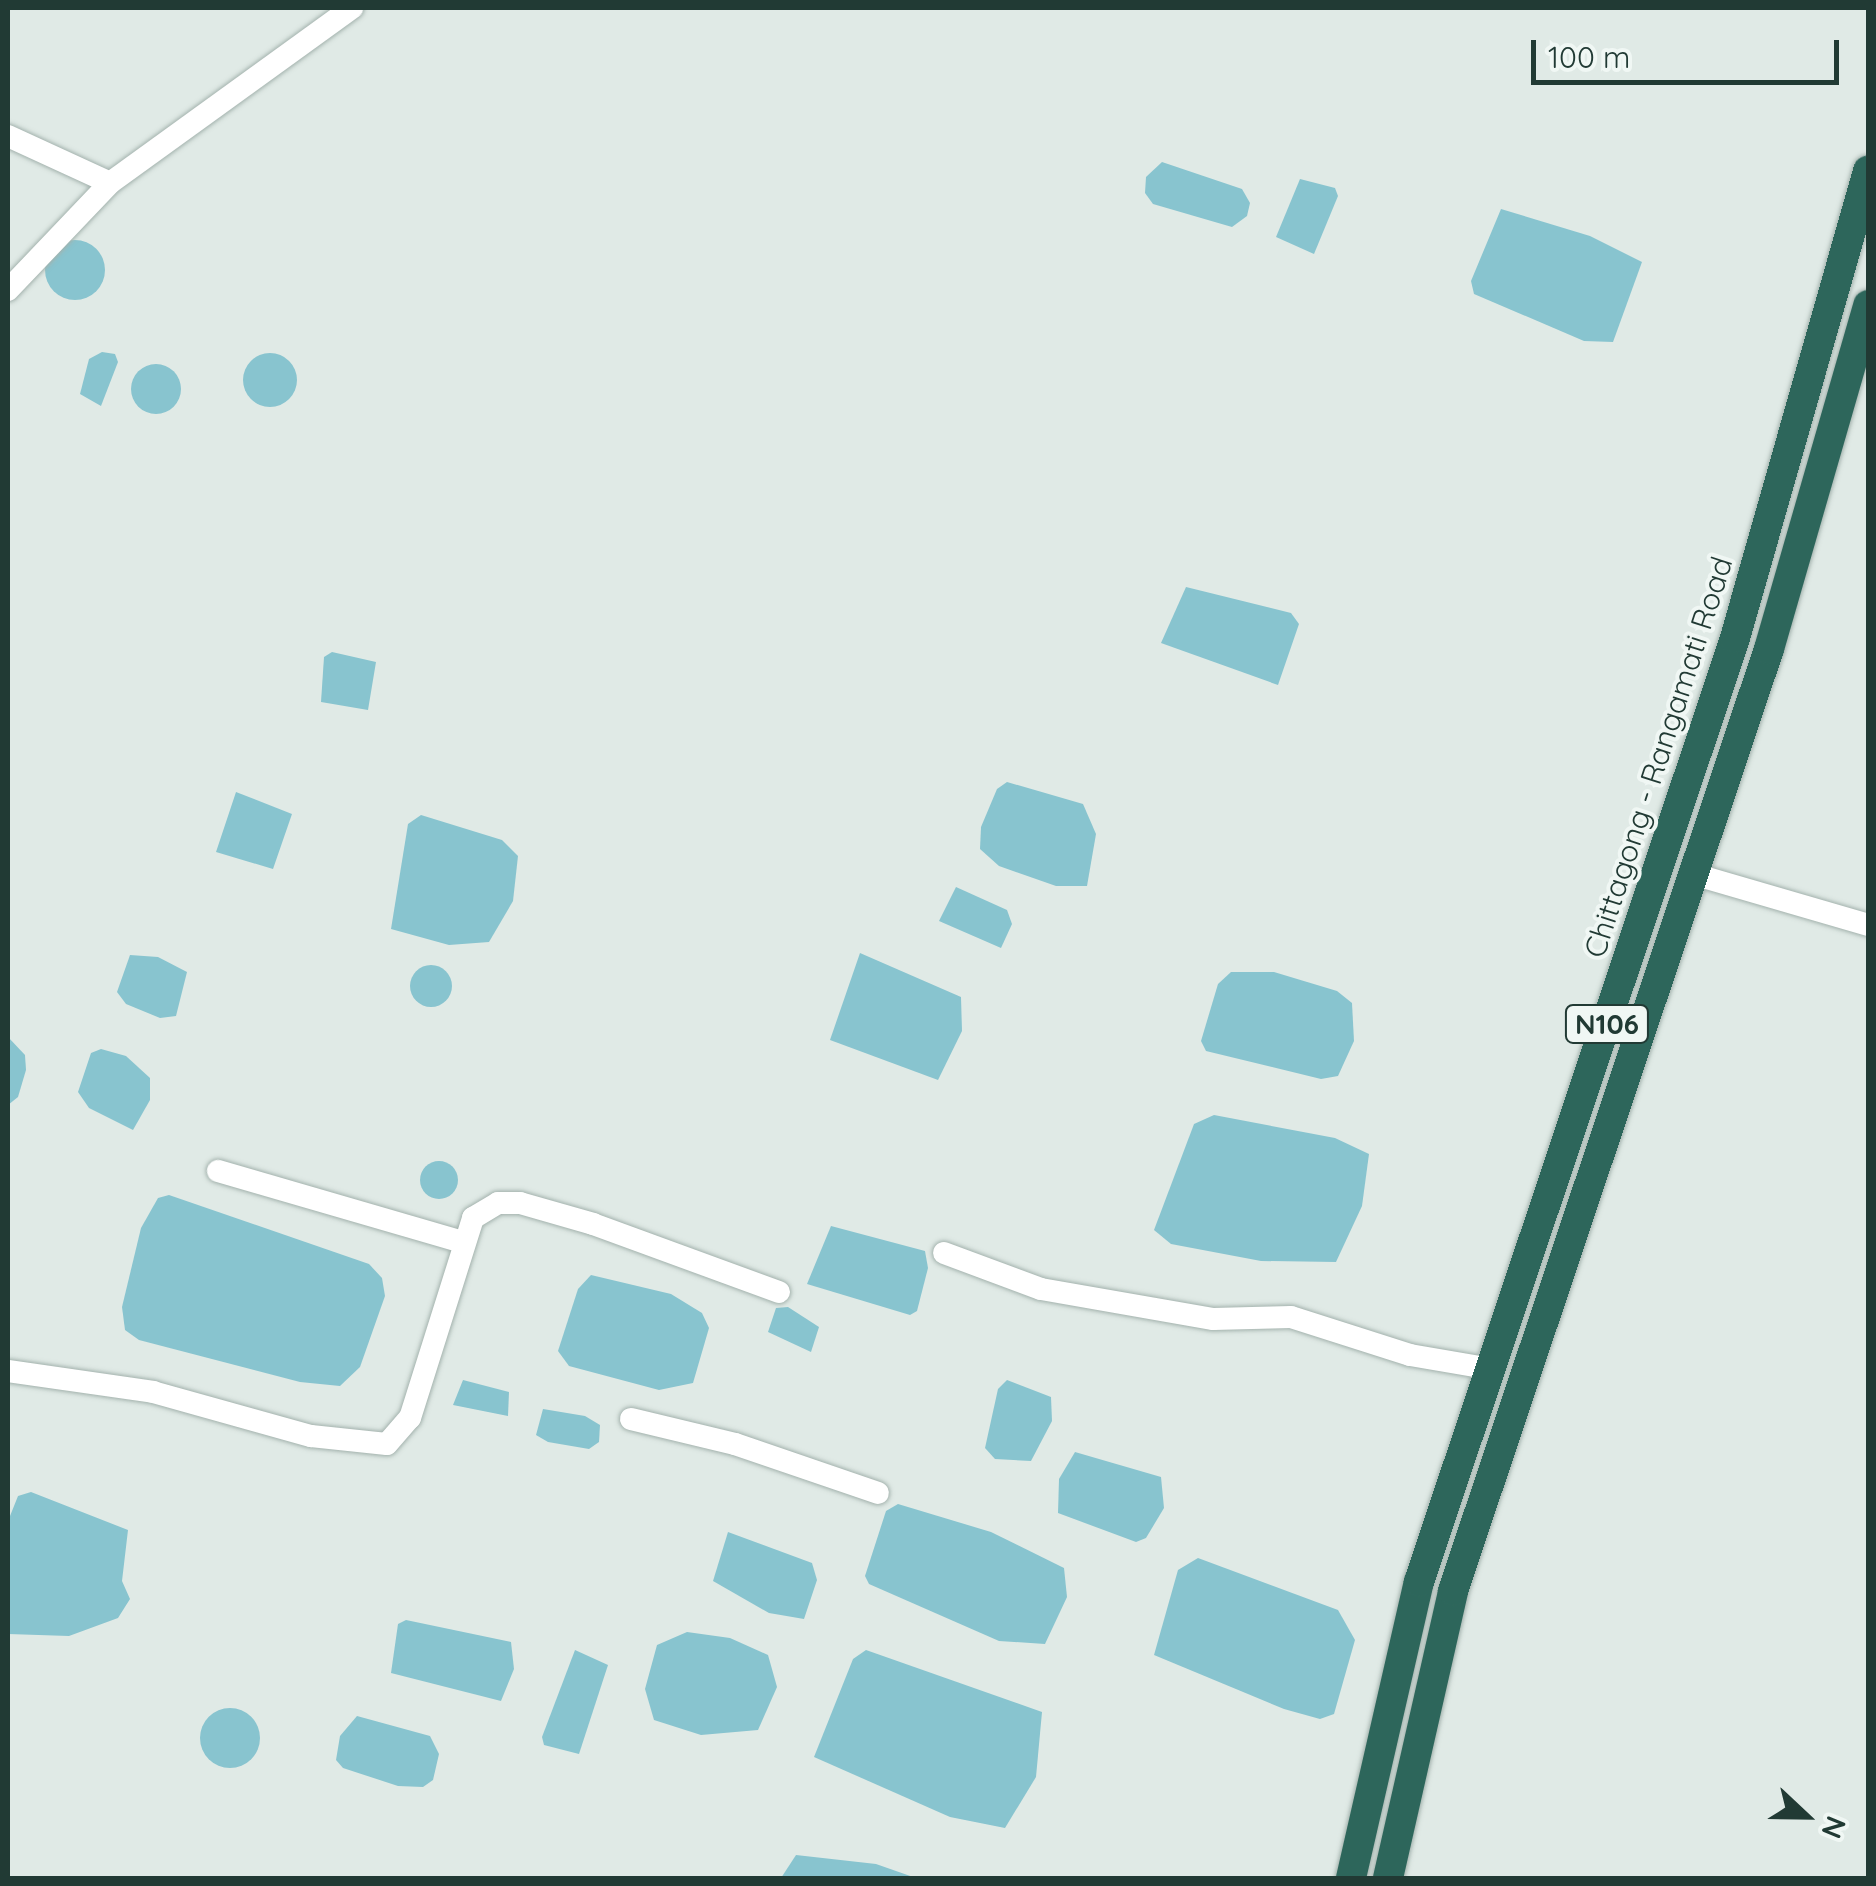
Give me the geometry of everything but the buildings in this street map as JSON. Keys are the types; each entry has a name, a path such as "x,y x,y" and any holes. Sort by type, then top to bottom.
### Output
{"highway":[{"name":"Chittagong - Rangamati Road","path":"1350,1878 1420,1582 1735,638 1868,171"},
{"name":"N106","path":"1388,1878 1453,1591 1769,648 1868,305"}],"street":[{"path":"8,290 110,183 352,8"},
{"path":"8,136 110,183"},
{"path":"1693,874 1868,925"},
{"path":"218,1171 462,1242"},
{"path":"8,1370 152,1392 311,1436 387,1444 410,1418 472,1218 498,1203 520,1203 779,1292"},
{"path":"944,1253 1041,1289 1212,1319 1291,1317 1410,1355 1492,1368"},
{"path":"631,1419 735,1444 878,1494"}],"water":[{"path":"1162,162 1242,189 1250,203 1247,216 1232,227 1153,204 1145,193 1146,177"},
{"path":"1300,179 1335,188 1338,196 1314,254 1276,237"},
{"path":"1501,209 1590,236 1642,262 1613,342 1584,341 1474,294 1471,281"},
{"path":"75,240 97,248 105,270 97,292 75,300 53,292 45,270 53,248"},
{"path":"102,352 115,354 118,362 101,406 80,394 89,359"},
{"path":"270,353 289,361 297,380 289,399 270,407 251,399 243,380 251,361"},
{"path":"156,364 173,372 181,389 173,406 156,414 139,406 131,389 139,372"},
{"path":"1186,587 1291,613 1299,624 1278,685 1161,643"},
{"path":"332,652 376,662 368,710 321,702 324,657"},
{"path":"1007,782 1083,804 1096,834 1087,886 1056,886 999,866 980,849 981,827 997,789"},
{"path":"236,792 292,814 273,869 216,852"},
{"path":"421,815 502,840 518,856 513,901 489,942 449,945 391,929 408,824"},
{"path":"956,887 1007,910 1012,924 1001,948 939,921"},
{"path":"860,953 961,997 962,1031 938,1080 830,1040"},
{"path":"130,955 158,957 187,972 176,1016 160,1018 126,1004 117,992"},
{"path":"431,965 446,971 452,986 446,1001 431,1007 416,1001 410,986 416,971"},
{"path":"1231,972 1274,972 1337,991 1352,1003 1354,1041 1338,1076 1321,1079 1206,1051 1201,1041 1218,984"},
{"path":"8,1037 25,1055 26,1070 18,1097 8,1105"},
{"path":"101,1049 126,1056 150,1078 150,1100 133,1130 89,1108 78,1092 91,1053"},
{"path":"1214,1115 1335,1138 1369,1154 1362,1206 1336,1262 1261,1261 1171,1244 1154,1230 1194,1124"},
{"path":"439,1161 452,1167 458,1180 452,1193 439,1199 426,1193 420,1180 426,1167"},
{"path":"169,1195 369,1264 382,1278 385,1296 360,1367 340,1386 300,1382 139,1340 125,1330 122,1307 141,1228 158,1198"},
{"path":"831,1226 925,1251 928,1268 917,1311 910,1315 807,1284"},
{"path":"591,1275 671,1294 702,1313 709,1328 693,1383 659,1390 569,1366 558,1351 578,1289"},
{"path":"788,1307 819,1327 811,1352 768,1332 776,1308"},
{"path":"463,1380 509,1392 508,1416 453,1405"},
{"path":"1007,1380 1051,1397 1052,1421 1031,1461 995,1459 985,1448 998,1389"},
{"path":"543,1409 585,1416 600,1425 599,1442 589,1449 548,1442 536,1435"},
{"path":"1075,1452 1161,1477 1164,1508 1146,1538 1136,1542 1058,1513 1059,1479"},
{"path":"31,1492 128,1530 122,1581 130,1599 118,1618 69,1636 8,1634 8,1521 18,1496"},
{"path":"898,1504 991,1532 1064,1568 1067,1597 1045,1644 999,1641 869,1584 865,1576 886,1511"},
{"path":"728,1532 812,1563 817,1580 804,1619 769,1613 713,1581"},
{"path":"1198,1558 1338,1610 1355,1640 1334,1714 1320,1719 1284,1709 1154,1655 1178,1570"},
{"path":"406,1620 511,1642 514,1669 501,1701 391,1673 398,1624"},
{"path":"687,1632 730,1638 768,1655 777,1687 758,1730 701,1735 654,1720 645,1689 657,1645"},
{"path":"575,1650 608,1665 579,1754 544,1745 542,1737"},
{"path":"866,1650 1042,1712 1036,1777 1005,1828 950,1817 814,1757 853,1659"},
{"path":"230,1708 251,1717 260,1738 251,1759 230,1768 209,1759 200,1738 209,1717"},
{"path":"357,1716 430,1736 439,1754 433,1780 423,1787 398,1786 343,1768 336,1760 340,1736"},
{"path":"796,1855 876,1864 916,1878 781,1878"}]}
